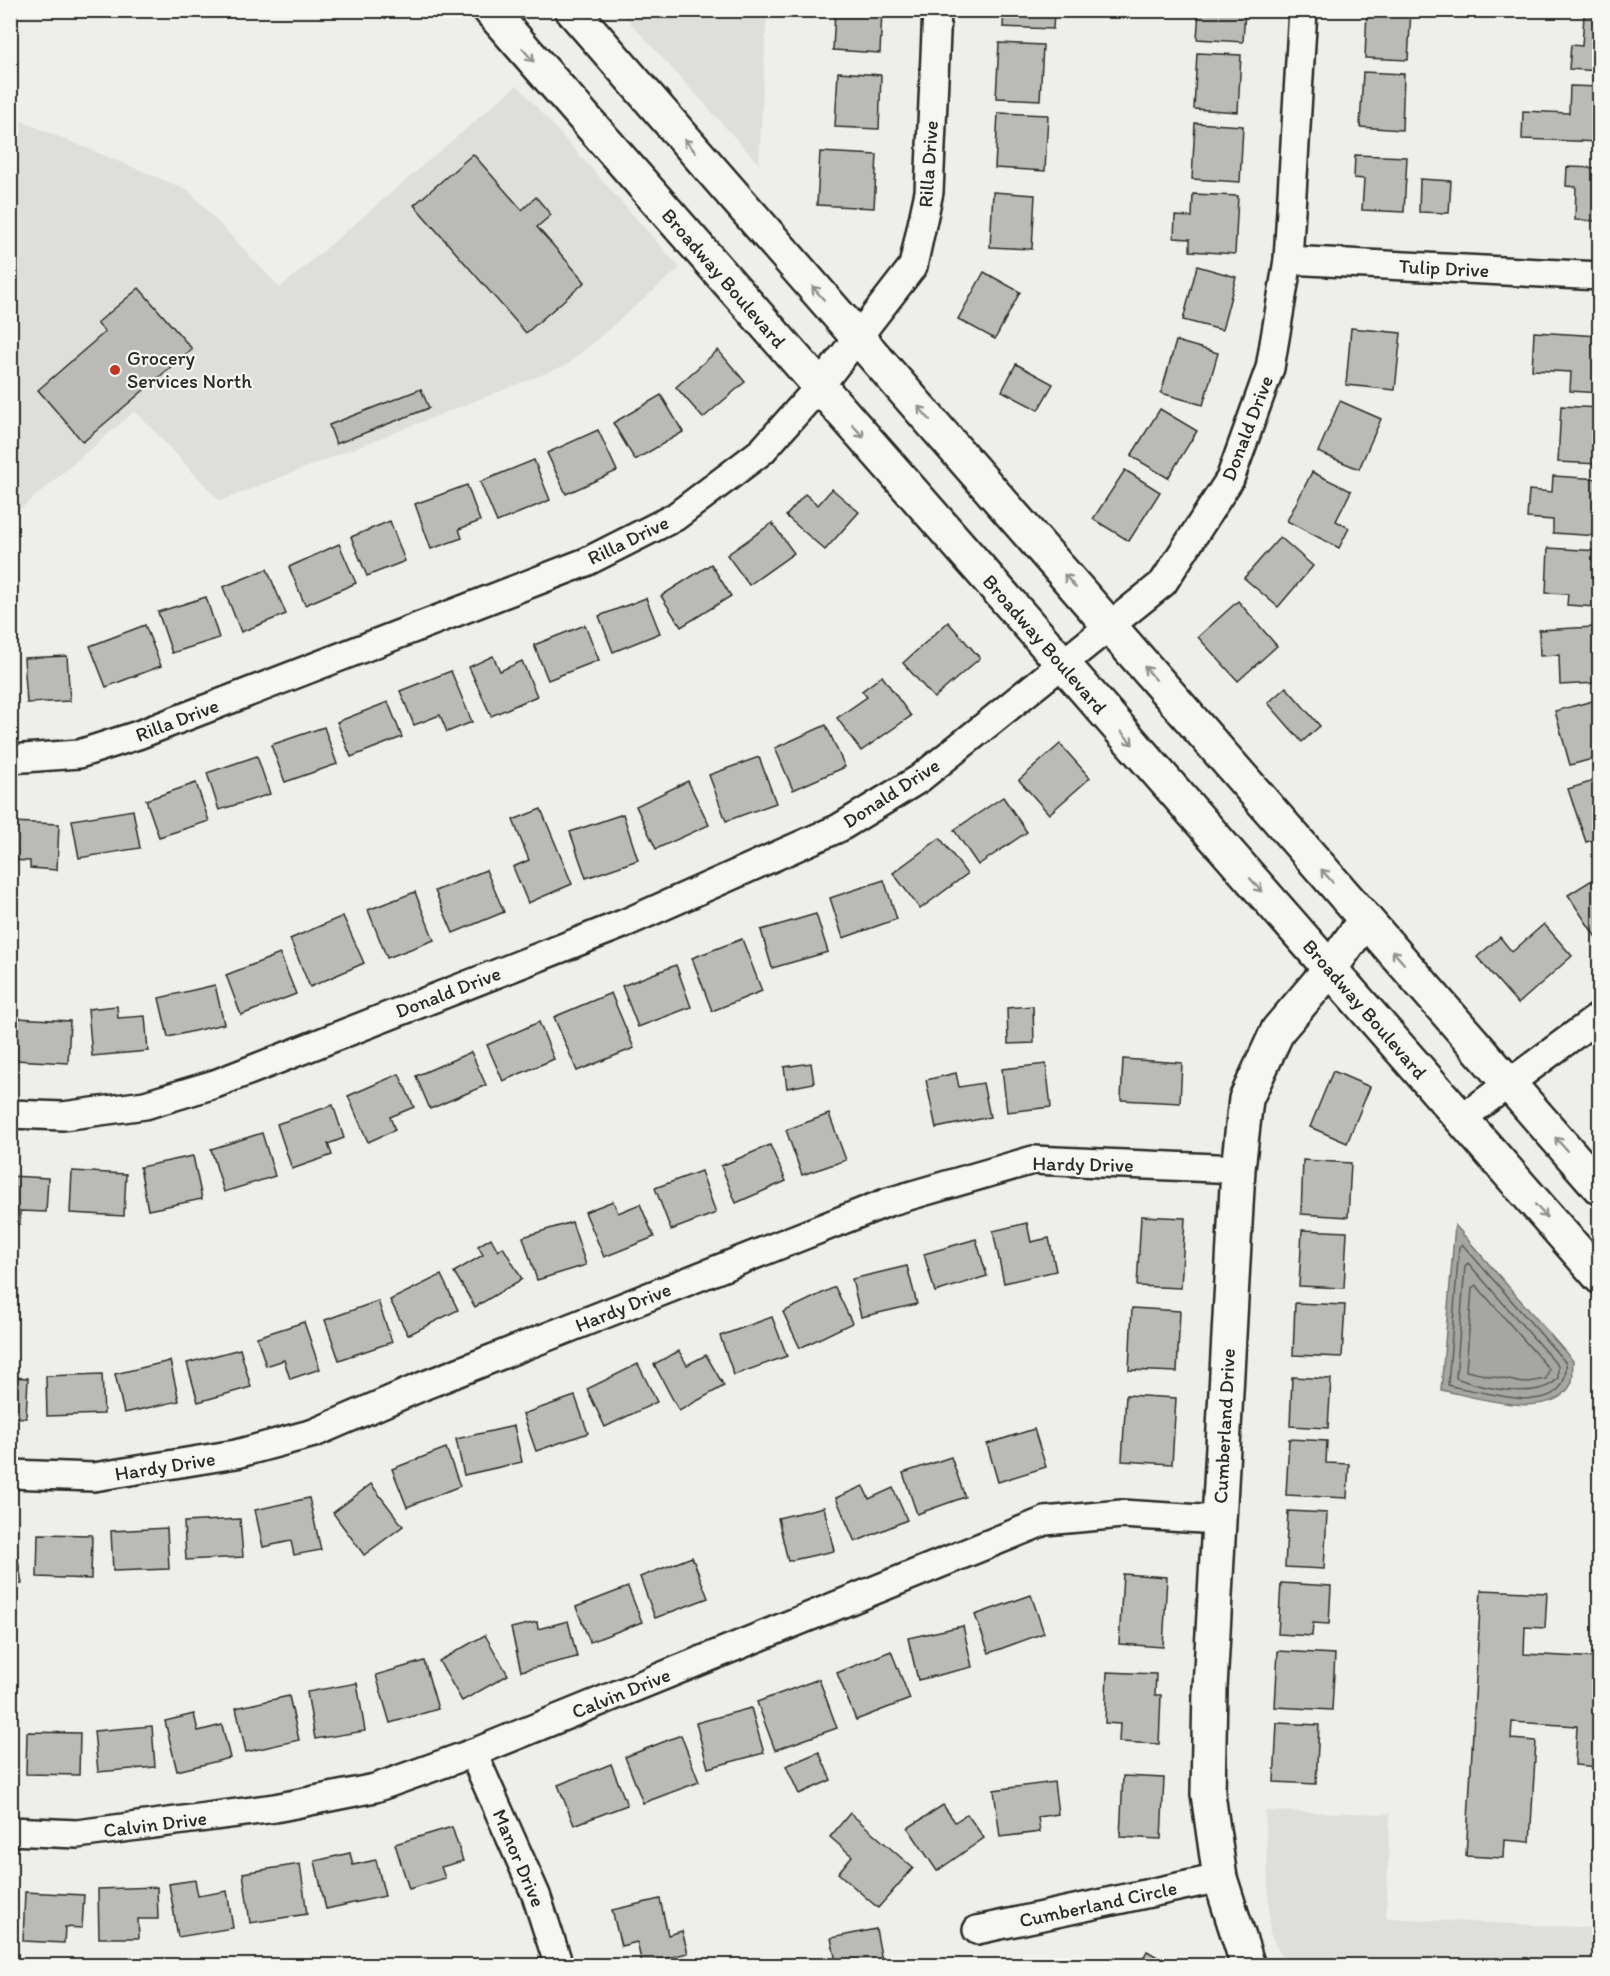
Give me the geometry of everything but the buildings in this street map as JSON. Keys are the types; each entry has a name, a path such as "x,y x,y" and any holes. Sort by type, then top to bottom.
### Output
{"main road":[{"name":"Broadway Boulevard","path":"490,10 1599,1277"},
{"path":"572,10 1599,1188"},
{"name":"Cumberland Drive","path":"1248,1965 1220,1878 1208,1794 1218,1520 1238,1169 1246,1099 1278,1030 1330,969 1365,920"}],"street":[{"name":"Rilla Drive","path":"10,759 79,754 138,735 586,562 675,517 762,451 819,387 913,266 929,192 937,10"},
{"name":"Donald Drive","path":"10,1114 63,1116 145,1105 215,1084 623,924 839,828 918,779 1163,583 1230,479 1270,368 1288,260 1303,10"},
{"name":"Tulip Drive","path":"1288,260 1599,276"},
{"path":"1461,1119 1599,1016"},
{"name":"Hardy Drive","path":"10,1474 94,1477 236,1454 314,1433 423,1386 888,1202 1033,1160 1238,1169"},
{"name":"Calvin Drive","path":"10,1831 77,1834 275,1808 375,1788 473,1753 1045,1521 1122,1514 1218,1520"},
{"name":"Manor Drive","path":"473,1753 536,1895 559,1965"},
{"name":"Cumberland Circle","path":"977,1929 1220,1878"}],"shaded area":[{"path":"620,11 767,11 759,164"},
{"path":"517,85 680,268 567,365 220,501 135,411 11,517 11,117 188,190 280,288"},
{"path":"1265,1811 1390,1814 1386,1918 1599,1928 1599,1965 1285,1965 1270,1933"}],"water":[{"path":"1455,1225 1573,1361 1572,1382 1562,1396 1530,1405 1491,1401 1441,1390"}],"place":[{"name":"Grocery Services North","path":"115,370"}]}
